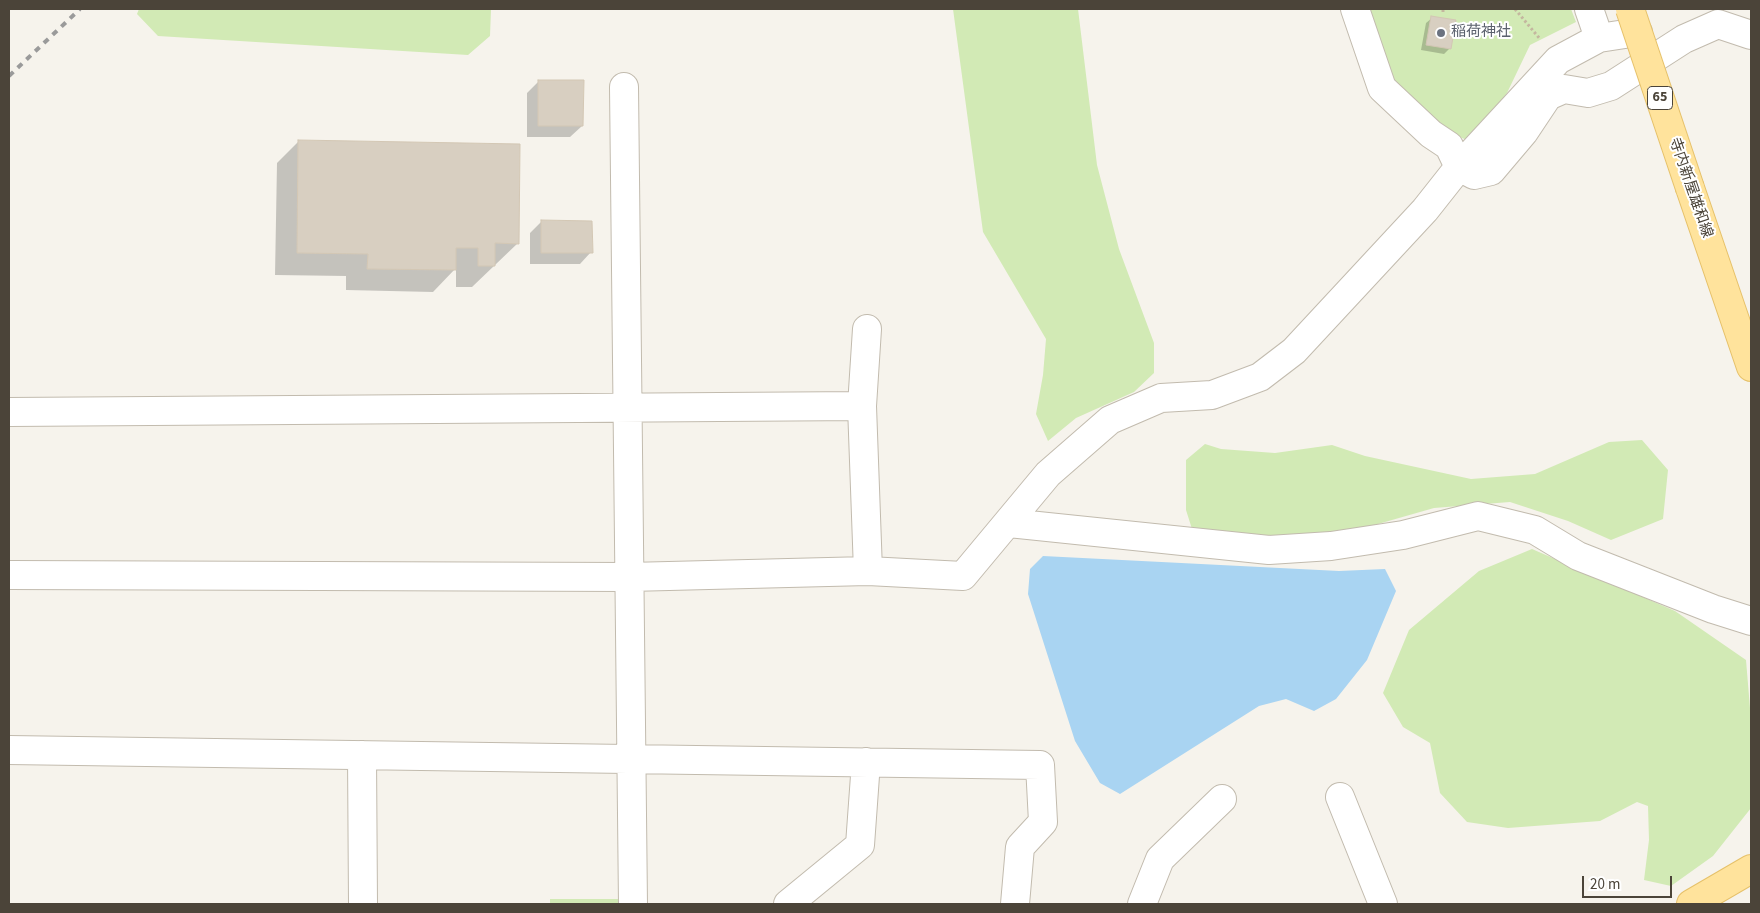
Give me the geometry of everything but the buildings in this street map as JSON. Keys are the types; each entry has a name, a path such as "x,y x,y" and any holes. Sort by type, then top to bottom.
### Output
{"main road":[{"name":"寺内新屋雄和線","path":"1634,20 1751,367"},
{"path":"1691,904 1751,868"}],"street":[{"path":"1355,9 1382,88 1424,128 1449,146 1459,167 1474,175 1491,171 1524,132 1548,96 1564,89 1588,94 1612,86 1684,39 1718,24 1751,35"},
{"path":"1589,9 1599,38"},
{"path":"9,574 629,577 868,571 963,576 1048,474 1110,420 1161,398 1212,395 1260,377 1294,352 1425,210 1459,167 1558,60 1634,20"},
{"path":"624,87 633,904"},
{"path":"867,329 862,406 868,571"},
{"path":"9,412 862,406"},
{"path":"1009,523 1269,550 1331,546 1403,536 1478,516 1535,530 1578,556 1713,609 1751,621"},
{"path":"9,750 1040,765 1043,822 1020,847 1015,904"},
{"path":"362,755 363,904"},
{"path":"788,904 860,845 866,762"},
{"path":"1340,797 1383,904"},
{"path":"1142,904 1160,859 1222,799"}],"path":[{"path":"1515,9 1541,41"}],"green space":[{"path":"139,9 491,9 490,36 468,55 158,36 137,14"},
{"path":"953,9 1078,9 1097,165 1119,249 1154,343 1154,373 1134,392 1076,418 1048,441 1036,414 1043,375 1046,339 983,232"},
{"path":"1370,9 1571,9 1576,22 1530,45 1507,93 1470,141 1432,127 1393,84 1374,42"},
{"path":"1642,440 1668,470 1663,519 1611,540 1568,521 1510,502 1434,508 1357,530 1270,540 1192,529 1186,510 1186,460 1205,444 1221,449 1275,453 1332,445 1365,456 1471,479 1535,474 1609,442"},
{"path":"1532,549 1675,611 1746,660 1751,720 1751,808 1713,856 1671,886 1644,880 1649,840 1648,806 1637,802 1600,821 1508,828 1467,822 1440,793 1430,743 1403,727 1383,693 1409,630 1479,571"},
{"path":"550,899 624,899 624,904 550,904"}],"water":[{"path":"1043,556 1339,571 1385,569 1396,591 1367,660 1336,699 1314,711 1286,699 1259,706 1120,794 1100,783 1075,741 1028,594 1030,569"}],"railway":[{"path":"9,76 80,9"}],"place":[{"name":"稲荷神社","path":"1441,33"}]}
